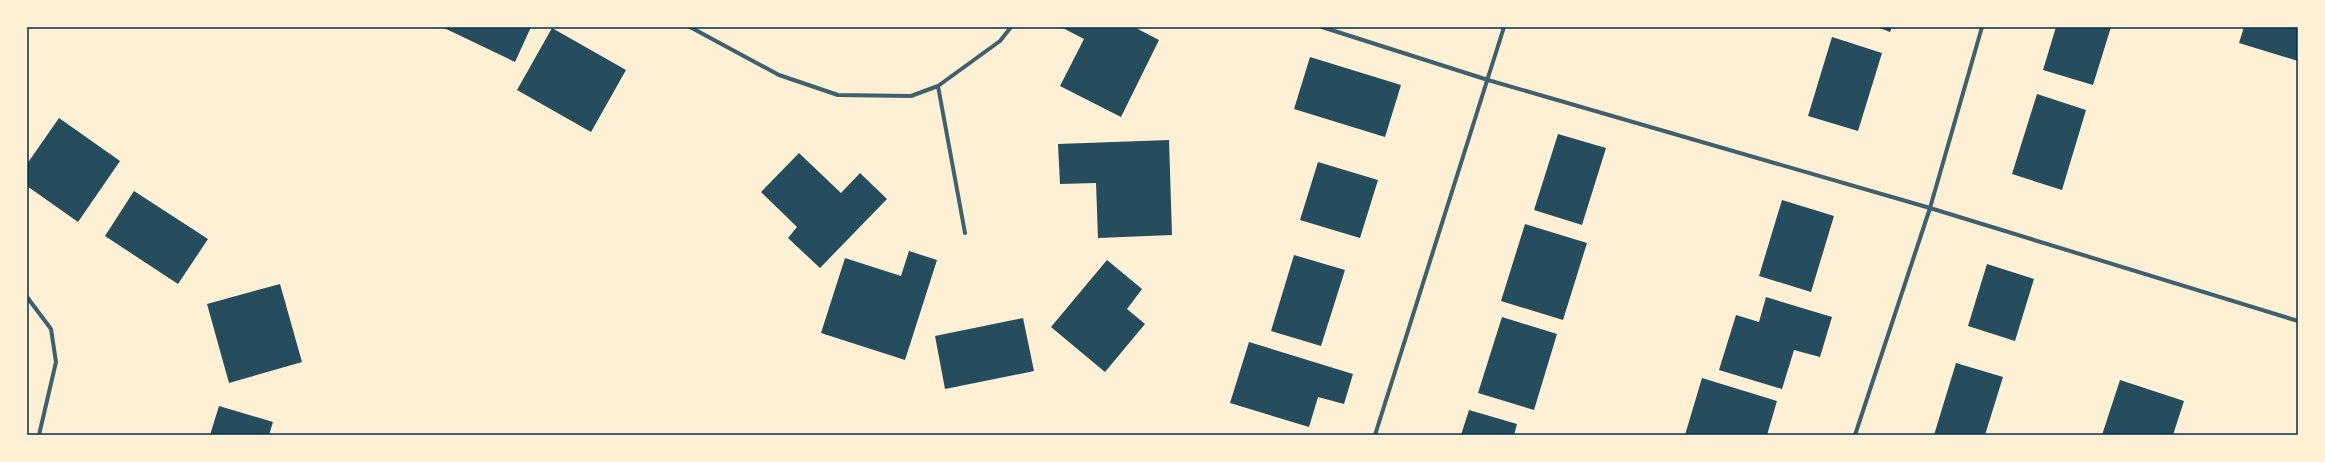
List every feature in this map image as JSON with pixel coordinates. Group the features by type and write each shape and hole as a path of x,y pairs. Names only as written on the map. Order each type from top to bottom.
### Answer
{"street":[{"path":"690,27 779,75 838,95 912,96 938,86 1000,41 1011,27"},
{"path":"1322,27 1488,80 1930,208 2298,321"},
{"path":"1375,435 1504,27"},
{"path":"1855,435 1930,208 1982,27"},
{"path":"938,86 965,232"},
{"path":"27,297 51,329 56,362 39,435"}],"building":[{"path":"442,27 531,27 515,62"},
{"path":"1061,27 1134,27 1159,40 1121,117 1060,86 1084,39"},
{"path":"1877,27 1892,27 1890,32"},
{"path":"2056,27 2111,27 2093,85 2043,70"},
{"path":"2244,27 2298,27 2298,61 2239,43"},
{"path":"552,28 626,70 591,132 517,90"},
{"path":"1832,37 1882,53 1858,131 1808,116"},
{"path":"1310,57 1401,85 1385,137 1294,109"},
{"path":"2037,94 2086,110 2062,190 2012,174"},
{"path":"59,118 120,161 78,222 27,186 27,164"},
{"path":"1558,134 1606,148 1582,225 1534,210"},
{"path":"1169,140 1172,235 1098,238 1096,183 1060,184 1058,144"},
{"path":"799,153 841,193 860,173 887,199 820,268 788,238 797,227 761,192"},
{"path":"1318,162 1378,180 1360,238 1300,220"},
{"path":"134,191 208,239 178,284 105,236"},
{"path":"1782,200 1834,216 1811,292 1759,276"},
{"path":"1525,224 1587,243 1563,320 1501,301"},
{"path":"909,251 937,260 905,360 821,333 845,258 901,276"},
{"path":"1294,255 1345,270 1321,346 1271,331"},
{"path":"1107,260 1142,289 1127,309 1145,324 1105,372 1051,327"},
{"path":"1987,264 2034,279 2015,341 1968,326"},
{"path":"280,284 302,362 229,383 207,304"},
{"path":"1766,297 1832,317 1820,357 1794,350 1782,389 1719,370 1736,315 1759,322"},
{"path":"1502,317 1557,334 1534,410 1478,393"},
{"path":"1023,318 1034,371 945,389 935,336"},
{"path":"1249,342 1353,374 1344,404 1318,397 1309,427 1230,403"},
{"path":"1956,363 2003,377 1985,435 1934,435"},
{"path":"1702,378 1777,401 1767,435 1685,435"},
{"path":"2120,380 2184,401 2173,435 2102,435"},
{"path":"219,406 273,422 269,435 210,435"},
{"path":"1469,410 1517,424 1514,435 1461,435"}]}
